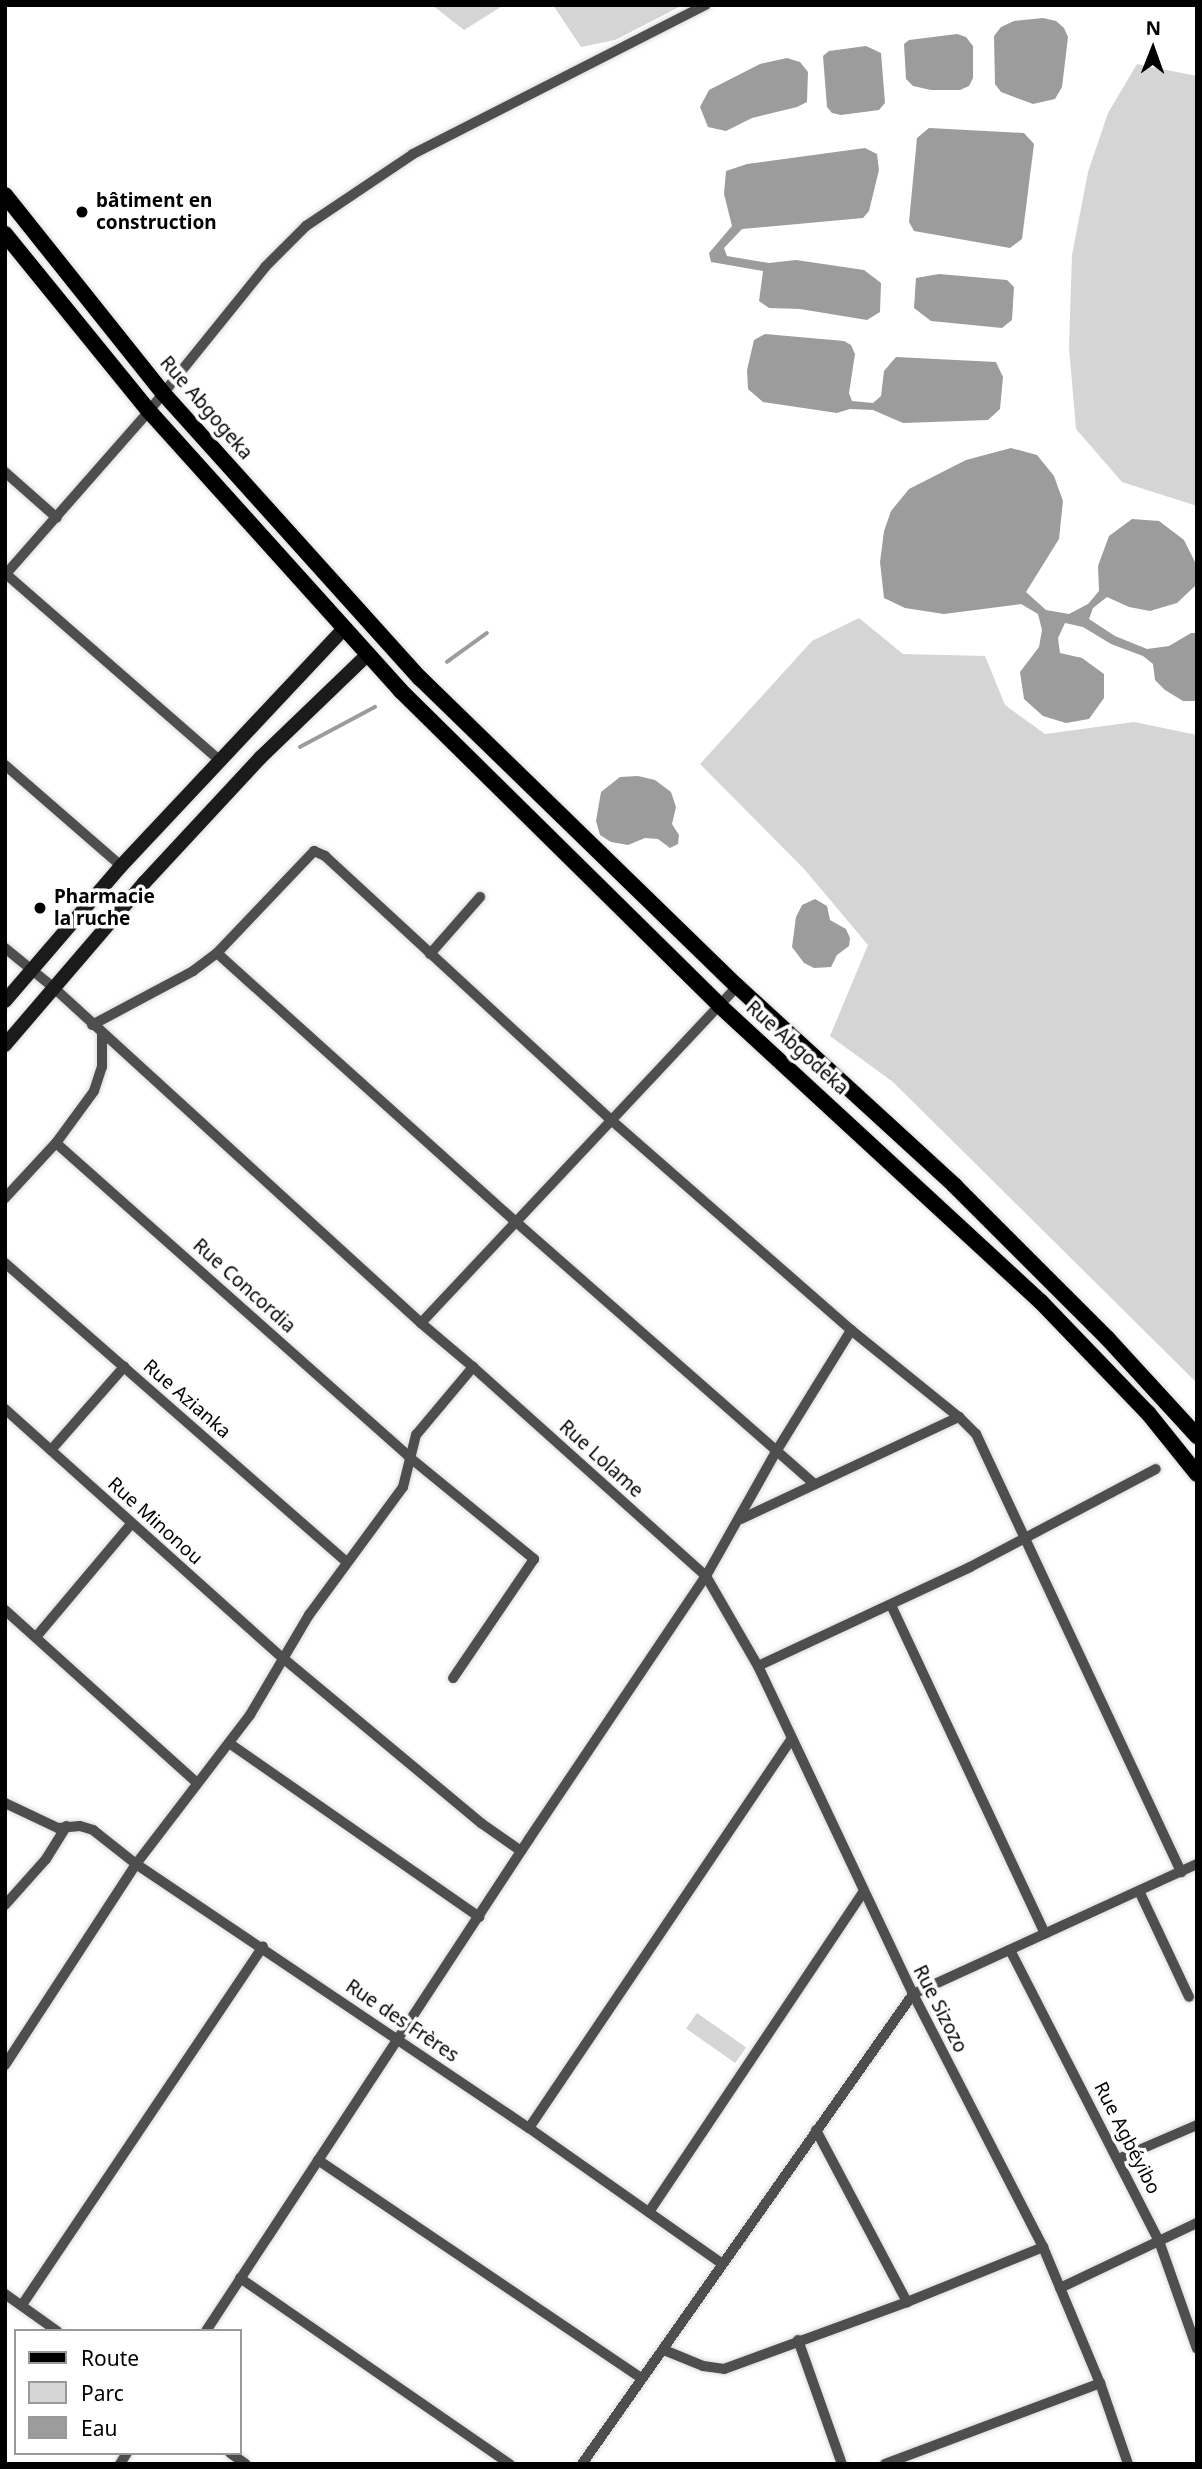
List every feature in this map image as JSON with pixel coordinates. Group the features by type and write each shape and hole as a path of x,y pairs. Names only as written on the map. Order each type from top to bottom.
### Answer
{"main road":[{"name":"Rue Abgogeka","path":"5,195 163,393 384,640"},
{"path":"5,234 149,411 343,630 121,866 5,1001"},
{"name":"Rue Abgodeka","path":"343,630 719,1005 1041,1302 1148,1413 1197,1474"},
{"name":"Rue Abgodeka","path":"384,640 737,986 946,1178 1057,1286 1197,1436"},
{"path":"5,1045 144,883 260,758 367,655"}],"street":[{"path":"219,760 6,574 149,411 265,267 306,226 413,154 706,5"},
{"path":"5,472 57,518"},
{"path":"5,765 121,866"},
{"path":"92,1025 174,983 217,953 314,851 325,856 610,1119 851,1330 960,1417 976,1434 1181,1872"},
{"path":"430,954 481,897"},
{"name":"Rue Lolame","path":"5,948 53,987 421,1323 706,1576"},
{"path":"217,953 515,1221 814,1483"},
{"path":"421,1323 737,986"},
{"path":"5,1198 56,1143 99,1079 102,1034"},
{"name":"Rue Concordia","path":"56,1143 408,1456 534,1559 453,1678"},
{"name":"Rue Azianka","path":"5,1263 346,1562"},
{"path":"207,2329 521,1851 706,1576 777,1450 851,1330"},
{"path":"51,1450 124,1367"},
{"path":"5,2065 136,1864 250,1715 283,1658 346,1562 403,1487 408,1456 416,1435 473,1367"},
{"name":"Rue Minonou","path":"5,1409 283,1658 481,1823 521,1851"},
{"path":"740,1519 960,1417"},
{"path":"758,1666 891,1605 1156,1469"},
{"path":"36,1637 131,1524"},
{"name":"Rue Sizozo","path":"706,1576 758,1666 913,1994 1043,2247 1100,2384 1128,2464"},
{"path":"891,1605 1045,1934"},
{"path":"5,1610 197,1783"},
{"path":"528,2128 791,1739"},
{"path":"229,1743 478,1917"},
{"name":"Rue des Frères","path":"5,1803 62,1827 93,1830 136,1864 528,2128 721,2263"},
{"path":"5,1905 46,1859 62,1827"},
{"path":"582,2464 913,1994 1197,1864"},
{"path":"1139,1891 1189,1997"},
{"path":"649,2213 863,1892"},
{"path":"22,2305 262,1947"},
{"name":"Rue Agbéyibo","path":"1010,1950 1159,2241 1197,2349"},
{"path":"1118,2159 1197,2124"},
{"path":"816,2130 907,2302"},
{"path":"318,2160 641,2378"},
{"path":"1060,2288 1197,2223"},
{"path":"664,2350 703,2366 723,2369 907,2302 1043,2247"},
{"path":"240,2278 510,2464"},
{"path":"5,2294 54,2329"},
{"path":"798,2340 842,2464"},
{"path":"885,2464 1100,2384"}],"green space":[{"path":"432,5 504,5 464,30"},
{"path":"553,5 683,5 615,40 581,47"},
{"path":"1137,64 1197,76 1197,506 1122,482 1076,429 1069,347 1072,255 1088,172 1108,113"},
{"path":"859,618 903,654 985,656 1005,705 1045,734 1134,722 1197,735 1197,1383 893,1082 830,1036 868,945 805,870 700,764 812,641"},
{"path":"697,2013 746,2047 735,2063 686,2029"}],"water":[{"path":"1043,18 1056,21 1064,28 1068,37 1062,87 1055,99 1033,104 1001,92 995,84 994,36 1001,27 1014,21"},
{"path":"957,34 966,37 973,46 973,78 969,86 960,90 931,90 913,86 906,79 904,44 909,40"},
{"path":"866,46 881,53 885,103 879,110 841,115 832,113 827,107 823,56 829,51"},
{"path":"787,58 800,62 808,72 807,102 752,118 726,131 708,127 700,107 709,90 760,64"},
{"path":"929,128 1024,133 1034,144 1022,239 1010,248 914,231 909,222 917,138"},
{"path":"865,148 877,154 879,170 869,211 863,218 742,229 724,248 727,256 769,263 796,260 864,270 881,283 880,312 867,320 800,309 769,308 759,301 763,271 711,262 709,253 732,226 724,194 726,171 747,164"},
{"path":"939,274 1007,280 1014,287 1012,320 1002,328 931,321 914,308 916,278"},
{"path":"765,334 844,341 851,345 855,354 849,393 852,401 873,403 881,396 884,371 896,357 996,362 1003,377 1000,409 988,420 903,423 873,410 850,409 837,413 763,402 748,389 747,370 754,340"},
{"path":"1011,448 1037,455 1054,476 1063,501 1059,539 1026,592 1046,610 1069,614 1088,604 1099,591 1098,566 1109,536 1132,519 1159,521 1184,540 1197,566 1195,586 1177,603 1150,611 1129,607 1107,597 1093,608 1089,619 1115,636 1147,649 1169,646 1191,633 1197,633 1197,701 1183,701 1165,690 1155,680 1153,664 1143,656 1111,644 1083,627 1065,623 1058,638 1060,653 1082,658 1104,674 1104,698 1089,719 1066,723 1043,716 1024,699 1020,672 1039,647 1042,630 1038,614 1021,604 944,614 905,608 884,598 880,562 884,531 891,511 909,489 966,460"},
{"path":"638,776 655,780 671,792 676,807 672,824 679,835 678,844 670,848 658,839 645,838 628,845 611,842 600,835 596,821 601,792 620,777"},
{"path":"815,899 827,906 830,920 846,929 850,938 849,946 837,955 831,967 814,968 804,963 792,947 796,917 802,905"}],"waterway":[{"path":"447,662 487,633"},
{"path":"300,747 375,707"}],"place":[{"name":"bâtiment en construction","path":"82,212"},
{"name":"Pharmacie la ruche","path":"40,908"}]}
